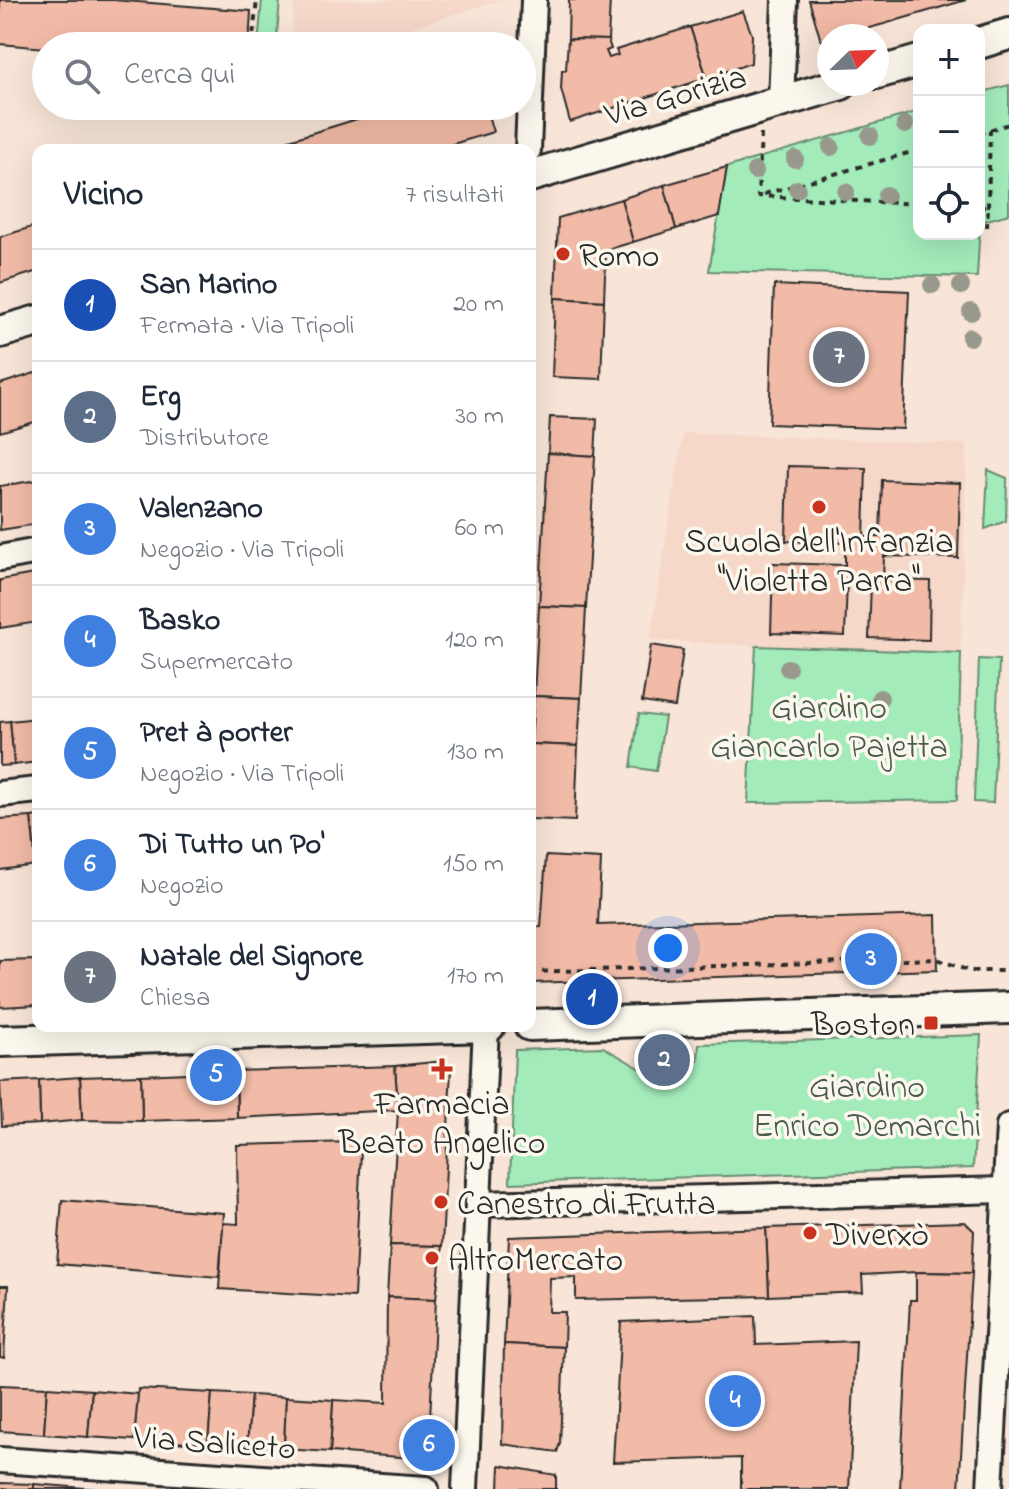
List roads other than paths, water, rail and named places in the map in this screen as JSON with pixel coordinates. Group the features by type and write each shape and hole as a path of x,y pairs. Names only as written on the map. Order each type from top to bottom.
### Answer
{"street":[{"path":"533,32 534,0"},
{"path":"771,105 785,0"},
{"path":"985,41 1009,34"},
{"path":"889,70 913,63"},
{"name":"Via Gorizia","path":"536,174 817,91"},
{"path":"528,144 529,120"},
{"path":"0,332 32,323"},
{"path":"0,558 32,552"},
{"path":"0,794 32,791"},
{"path":"536,1025 1009,1008"},
{"path":"0,1041 292,1032"},
{"path":"465,1489 487,1032"},
{"path":"990,1489 1004,1286 1009,1126"},
{"path":"478,1204 1005,1190"},
{"name":"Via Saliceto","path":"0,1460 426,1489"}],"place":[{"name":"Romo","path":"563,254"},
{"name":"Natale del Signore","path":"839,357"},
{"name":"Scuola dell'Infanzia \"Violetta Parra\"","path":"819,507"},
{"name":"Valenzano","path":"871,959"},
{"name":"San Marino","path":"592,999"},
{"name":"Boston","path":"931,1023"},
{"name":"Erg","path":"664,1060"},
{"name":"Farmacia Beato Angelico","path":"442,1069"},
{"name":"Pret à porter","path":"216,1075"},
{"name":"Canestro di Frutta","path":"441,1202"},
{"name":"Diverxò","path":"810,1233"},
{"name":"AltroMercato","path":"432,1258"},
{"name":"Basko","path":"735,1401"},
{"name":"Di Tutto un Po'","path":"429,1445"}],"park label":[{"name":"Giardino Giancarlo Pajetta","path":"829,726"},
{"name":"Giardino Enrico Demarchi","path":"867,1104"}]}
